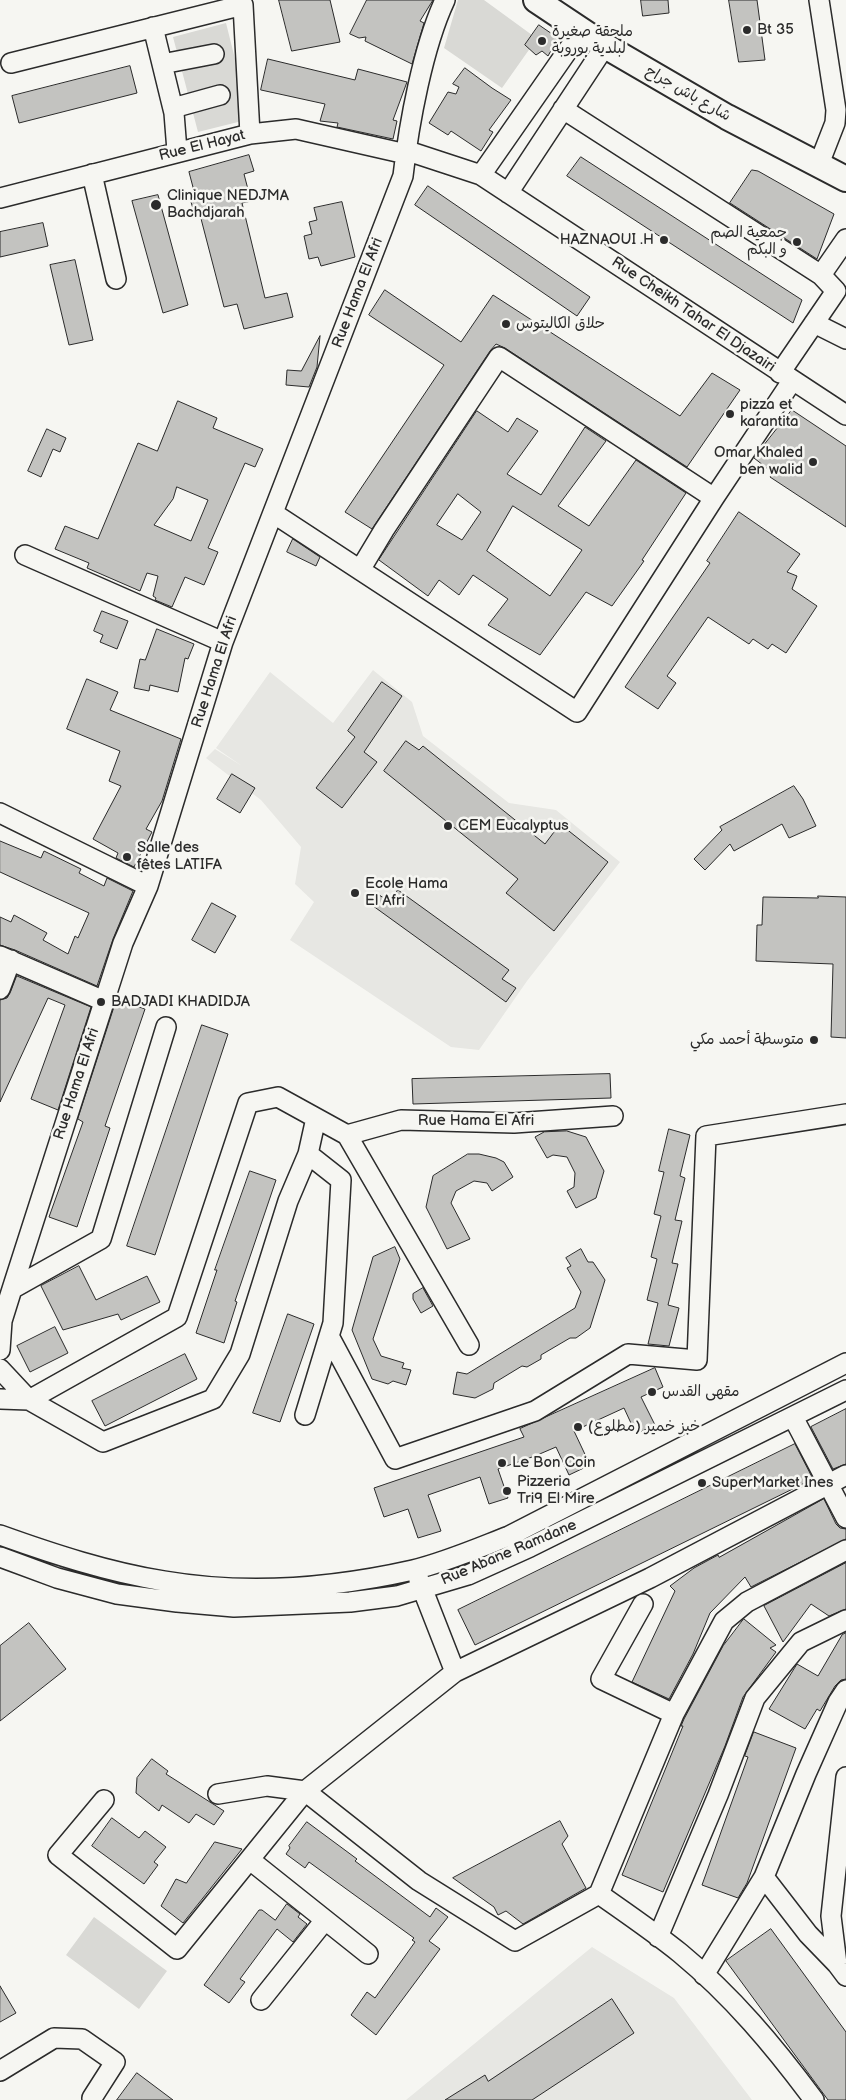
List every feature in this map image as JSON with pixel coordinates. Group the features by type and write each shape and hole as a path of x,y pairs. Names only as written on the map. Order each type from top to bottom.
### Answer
{"main road":[{"name":"شارع باش جراح","path":"536,0 605,46 727,117 846,179"}],"street":[{"name":"Rue Hama El Afri","path":"0,1350 2,1321 12,1289 123,943 148,886 223,642 403,176 420,82 435,21 445,0"},
{"path":"818,164 840,122 836,110 819,0"},
{"path":"11,63 243,5 250,134"},
{"path":"153,27 173,108 177,151"},
{"path":"481,175 582,30"},
{"path":"508,193 605,46"},
{"path":"162,64 214,54"},
{"path":"173,108 220,95"},
{"path":"273,513 578,712 714,498 786,377 814,323 836,291 821,275 563,109"},
{"name":"Rue El Hayat","path":"0,198 177,151 250,134 296,129 406,154"},
{"name":"Rue Cheikh Tahar El Djazairi","path":"406,154 414,153 481,175 846,415"},
{"path":"92,174 116,279"},
{"path":"821,275 846,239"},
{"path":"814,323 846,339"},
{"path":"360,570 384,530 499,357 714,498"},
{"path":"25,555 223,642"},
{"path":"0,813 148,886"},
{"path":"0,990 5,958 104,1001"},
{"path":"12,1289 100,1239 166,1027"},
{"path":"0,1399 29,1400 176,1317 248,1103 278,1097 347,1135 469,1345"},
{"path":"329,1336 395,1459 535,1411 628,1354 697,1360 706,1136 846,1114"},
{"name":"Rue Hama El Afri","path":"347,1135 402,1120 514,1123 613,1116"},
{"path":"0,1368 29,1400 103,1442 212,1399 240,1354 288,1201 308,1154 316,1118"},
{"path":"305,1415 333,1323 341,1180 308,1154"},
{"path":"0,1535 51,1553 105,1568 164,1581 213,1587 310,1586 359,1580 414,1570 455,1557 509,1536 846,1362"},
{"name":"Rue Abane Ramdane","path":"0,1556 57,1578 117,1594 234,1607 350,1602 423,1589 468,1575 530,1547 846,1390"},
{"path":"793,1417 846,1518"},
{"path":"104,1800 58,1856 177,1949 306,1791 455,1672 650,1578 846,1475"},
{"path":"218,1794 267,1786 306,1791 419,1881 515,1941 599,1894 674,1714 724,1621 747,1602 846,1550"},
{"path":"414,1570 455,1672"},
{"path":"643,1604 601,1679 674,1714"},
{"path":"658,1937 718,1795 755,1698 801,1642 846,1620"},
{"path":"704,1974 764,1877 806,1774 838,1702 846,1690"},
{"path":"842,1970 831,1916 846,1777"},
{"path":"250,1860 368,1954"},
{"path":"764,1877 808,1934 842,1970"},
{"path":"599,1894 658,1937 723,1992 774,2046 814,2100"},
{"path":"260,2000 325,1920"},
{"path":"0,2071 54,2038 82,2039 114,2062 92,2098"}],"shaded area":[{"path":"458,0 484,0 532,35 538,37 502,88 444,48"},
{"path":"226,23 250,119 198,132 173,37"},
{"name":"CEM Eucalyptus","path":"373,670 412,702 423,736 509,803 556,810 620,862 527,981 479,1050 451,1047 290,940 314,902 295,884 301,847 261,800 206,758 215,749 242,766 216,748 270,672 333,723"},
{"path":"94,1917 167,1971 139,2009 66,1955"},
{"path":"592,1947 674,1998 752,2100 406,2100"}],"building":[{"path":"279,0 330,0 340,42 292,51"},
{"path":"367,0 433,0 420,21 424,23 412,64 365,41 366,37 359,38 350,34"},
{"path":"641,0 668,0 669,13 643,16"},
{"name":"Bt 35","path":"729,0 757,0 765,60 739,62"},
{"name":"ملحقة صغيرة لبلدية بوروبة","path":"539,25 558,38 548,56 542,51 536,55 525,45"},
{"path":"268,59 355,80 358,69 407,82 393,120 397,121 393,139 337,127 338,123 320,121 325,104 261,90"},
{"path":"130,66 137,93 19,123 12,96"},
{"path":"465,68 511,100 489,130 493,132 481,151 451,131 448,135 429,123 448,92 456,94 459,87 453,84"},
{"path":"249,155 254,171 244,174 251,201 242,203 265,298 287,293 293,317 244,329 237,304 224,307 199,211 194,212 188,192 194,191 189,172"},
{"path":"581,157 802,300 793,323 567,176"},
{"name":"جمعية الصم و البكم","path":"752,170 758,171 834,214 817,259 730,203"},
{"path":"428,186 590,297 577,316 415,205"},
{"path":"158,195 188,305 163,313 132,201"},
{"path":"342,202 355,257 321,266 318,257 309,259 304,236 312,234 309,222 317,220 314,208"},
{"path":"43,223 48,246 0,257 0,232"},
{"path":"75,260 93,340 69,345 50,265"},
{"path":"385,290 461,342 493,295 680,416 712,373 740,390 687,467 505,348 496,344 372,529 345,512 444,365 369,315"},
{"path":"320,336 317,367 309,387 286,385 287,370 301,371"},
{"path":"178,401 217,418 213,428 263,449 255,467 245,463 208,548 218,552 204,585 185,577 172,607 155,600 156,598 153,596 158,576 147,573 140,591 87,568 89,563 55,549 65,526 98,539 138,443 157,451","holes":["177,487 208,500 191,541 154,525 173,499"]},
{"name":"Omar Khaled ben walid","path":"792,410 846,446 846,527 770,477 773,473 754,458"},
{"path":"477,411 508,432 517,418 538,431 507,474 541,495 585,427 606,441 558,506 589,526 636,460 686,493 642,560 644,561 612,606 586,592 540,655 488,625 508,599 473,575 459,595 439,580 428,596 379,560","holes":["458,494 481,512 462,540 437,525","513,506 582,550 550,596 487,551"]},
{"path":"47,429 66,438 60,452 53,449 41,477 28,471"},
{"path":"739,512 800,554 787,572 797,576 792,589 817,606 786,653 772,644 768,649 753,639 749,644 708,617 667,676 676,683 658,709 625,687 710,563 707,561"},
{"path":"293,539 320,557 316,566 287,552"},
{"path":"102,611 128,621 117,649 100,642 103,635 94,631"},
{"path":"157,629 194,644 188,659 185,658 178,692 150,685 149,691 134,688 140,659 145,660"},
{"path":"87,679 118,692 110,710 181,739 162,801 146,829 152,832 134,867 116,858 118,853 93,839 121,786 109,781 120,751 67,729"},
{"path":"382,682 402,696 364,752 377,762 342,808 316,788 355,737 348,731"},
{"path":"406,741 419,750 423,746 545,844 560,824 608,862 554,931 506,893 518,879 384,771"},
{"path":"232,774 255,788 240,813 217,799"},
{"path":"794,786 803,799 816,826 789,838 782,824 734,851 730,844 705,870 694,859 722,830 720,827"},
{"path":"0,841 41,858 44,851 81,869 79,873 104,886 107,878 133,891 113,939 97,986 0,945 0,917 11,922 14,915 47,933 43,940 68,954 75,936 78,938 89,913 0,872"},
{"path":"398,890 509,970 502,979 516,988 506,1002 369,903 376,893 390,902"},
{"path":"818,896 846,897 846,1038 831,1037 833,964 756,961 757,925 762,925 763,897 818,898"},
{"path":"212,903 236,916 215,953 192,940"},
{"path":"17,976 91,1007 58,1110 31,1099 65,1005 48,998 0,1102 0,1000 7,998"},
{"path":"117,999 145,1009 105,1126 110,1128 77,1227 49,1217 83,1122 78,1119"},
{"path":"202,1025 228,1034 155,1255 127,1246"},
{"path":"610,1074 611,1098 413,1104 412,1079"},
{"path":"669,1129 690,1135 680,1176 685,1178 675,1220 682,1221 672,1263 678,1264 668,1305 679,1308 669,1346 648,1344 658,1303 647,1300 657,1259 651,1257 661,1216 654,1214 664,1172 659,1171"},
{"path":"567,1131 586,1137 604,1171 596,1198 576,1208 567,1191 574,1187 575,1173 567,1157 553,1155 547,1158 535,1137 544,1132"},
{"path":"468,1154 479,1154 504,1162 513,1177 492,1191 487,1183 474,1181 456,1191 451,1203 470,1239 447,1249 426,1207 433,1176"},
{"path":"250,1171 276,1180 235,1301 237,1302 224,1343 196,1333 217,1270 215,1270"},
{"path":"395,1247 400,1259 373,1339 381,1356 404,1363 402,1368 411,1370 406,1385 393,1381 388,1384 372,1379 352,1330 373,1257"},
{"path":"581,1249 588,1262 593,1262 605,1280 590,1328 576,1338 570,1338 541,1355 541,1359 527,1367 522,1366 494,1383 493,1389 475,1398 453,1394 457,1372 467,1374 575,1308 581,1292 567,1268 571,1266 566,1258"},
{"path":"79,1266 96,1300 147,1276 160,1302 121,1320 118,1314 63,1330 41,1286"},
{"path":"423,1288 433,1306 421,1313 413,1299 413,1294"},
{"path":"288,1314 314,1324 280,1422 253,1413"},
{"path":"55,1327 68,1353 30,1372 17,1346"},
{"path":"185,1354 197,1379 105,1426 92,1401"},
{"path":"655,1368 663,1387 641,1397 655,1425 636,1434 624,1408 574,1431 590,1465 569,1475 556,1447 498,1469 508,1498 489,1504 480,1477 428,1495 441,1531 418,1538 408,1509 384,1517 374,1488 524,1437 520,1429"},
{"path":"846,1409 846,1464 833,1469 811,1427"},
{"path":"795,1444 813,1479 475,1645 458,1610"},
{"path":"824,1499 836,1524 840,1528 846,1529 846,1539 751,1587 745,1577 710,1613 693,1654 669,1699 632,1682 675,1591 670,1586 694,1568 718,1555 719,1557"},
{"path":"846,1563 846,1609 829,1616 811,1604 783,1642 764,1606"},
{"path":"744,1619 776,1645 770,1648 776,1652 743,1697 725,1746 663,1892 622,1875 683,1726 681,1726 684,1719 723,1646"},
{"path":"29,1623 66,1669 0,1721 0,1646"},
{"path":"846,1633 846,1679 841,1680 835,1686 820,1711 817,1709 805,1729 769,1709 797,1664 818,1676 842,1635"},
{"path":"754,1732 796,1748 747,1883 738,1898 702,1885 748,1757 745,1756"},
{"path":"152,1759 168,1771 166,1774 224,1811 214,1825 196,1814 189,1823 162,1805 159,1811 136,1793 137,1778"},
{"path":"112,1818 139,1838 145,1831 166,1847 154,1862 158,1865 144,1884 92,1846"},
{"path":"560,1821 568,1836 562,1844 586,1888 523,1924 506,1911 498,1915 494,1907 453,1878"},
{"path":"307,1822 357,1859 355,1861 430,1917 436,1908 448,1917 429,1941 440,1949 376,2035 351,2015 367,1992 375,1998 415,1942 412,1940 414,1938 309,1862 305,1868 286,1854 290,1848 289,1846"},
{"path":"215,1842 242,1849 183,1923 161,1906 176,1879 186,1883"},
{"path":"287,1904 300,1914 298,1917 307,1924 293,1942 277,1929 240,1979 245,1982 229,2003 204,1985 259,1910 262,1910 275,1920"},
{"path":"771,1929 846,2032 846,2100 828,2100 726,1961"},
{"path":"0,1986 16,2013 0,2022"},
{"path":"612,1999 634,2033 532,2100 445,2100 485,2075 488,2081"},
{"path":"137,2073 173,2100 117,2100"}],"place":[{"name":"Bt 35","path":"747,30"},
{"name":"ملحقة صغيرة لبلدية بوروبة","path":"542,41"},
{"name":"Clinique NEDJMA Bachdjarah","path":"156,205"},
{"name":"HAZNAOUI .H","path":"664,240"},
{"name":"جمعية الصم و البكم","path":"797,242"},
{"name":"حلاق الكاليتوس","path":"506,324"},
{"name":"pizza et karantita","path":"730,414"},
{"name":"Omar Khaled ben walid","path":"813,462"},
{"name":"CEM Eucalyptus","path":"448,826"},
{"name":"Salle des fêtes LATIFA","path":"127,857"},
{"name":"Ecole Hama El Afri","path":"355,893"},
{"name":"BADJADI KHADIDJA","path":"101,1002"},
{"name":"متوسطة أحمد مكي","path":"814,1040"},
{"name":"مقهى القدس","path":"652,1392"},
{"name":"خبز خمير (مطلوع)","path":"578,1427"},
{"name":"Le Bon Coin","path":"502,1463"},
{"name":"SuperMarket Ines","path":"702,1483"},
{"name":"Pizzeria Tri9 El Mire","path":"507,1491"}]}
